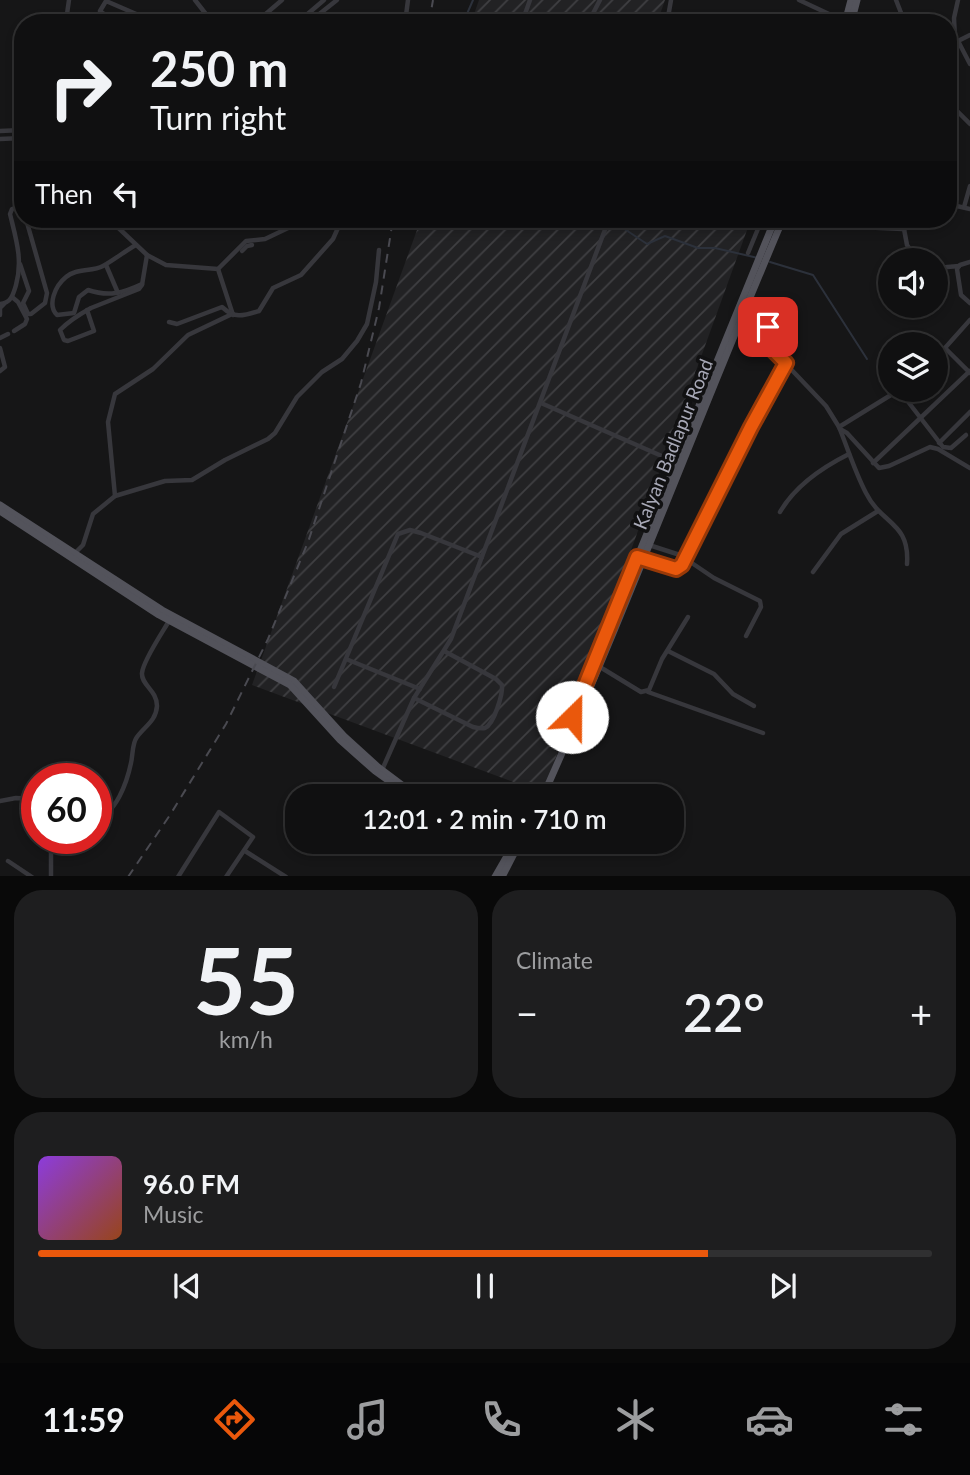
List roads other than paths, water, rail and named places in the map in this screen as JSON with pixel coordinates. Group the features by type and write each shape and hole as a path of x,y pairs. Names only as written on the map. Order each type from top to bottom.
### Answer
{"main road":[{"name":"Kalyan Badlapur Road","path":"764,255 772,228"},
{"name":"Kalyan Badlapur Road","path":"545,784 587,690 764,255 778,228"},
{"path":"0,505 169,620 300,686 344,736 395,784"},
{"name":"Kalyan Badlapur Road","path":"587,690 600,667 661,509"},
{"path":"0,511 251,661"},
{"path":"380,772 400,784"},
{"path":"496,876 508,854"},
{"path":"503,876 514,854"}],"street":[{"path":"266,14 282,0"},
{"path":"307,14 323,0 328,7"},
{"path":"319,14 337,0"},
{"path":"525,14 530,0"},
{"path":"799,0 830,14"},
{"path":"104,14 100,11 106,1 136,14"},
{"path":"957,46 970,64"},
{"path":"957,111 970,124"},
{"path":"964,207 970,186"},
{"path":"957,206 970,209"},
{"path":"14,208 10,214 20,264 29,291 23,303 28,314 31,314 45,303 47,293 29,228"},
{"path":"118,228 147,255 166,265 218,270 247,246 252,245"},
{"path":"242,251 246,241 265,239 288,228"},
{"path":"169,322 177,324 222,307 232,315 240,317 259,311 273,288 302,275 333,239 337,228"},
{"path":"380,772 414,698 451,639 606,228"},
{"path":"748,253 758,228"},
{"path":"886,228 907,228"},
{"path":"904,229 909,248"},
{"path":"136,245 106,265 66,276 52,297 54,313 64,316 74,313 79,297 88,290 103,295 118,293 142,284"},
{"path":"73,556 82,545 93,514 115,496 165,481 192,480 275,433 297,397 322,372 342,359 368,324 379,250"},
{"path":"87,310 94,331 64,341 60,330 87,310 136,292 142,284 147,255"},
{"path":"948,266 970,262"},
{"path":"0,315 2,304 12,297 20,264"},
{"path":"106,265 118,293"},
{"path":"960,265 957,270 960,290 964,299 970,303"},
{"path":"218,270 232,315"},
{"path":"12,297 18,302 27,319 25,324 15,331"},
{"path":"745,301 764,310 768,327 767,344 827,406 865,492 878,512 901,531 908,546 907,564"},
{"path":"115,496 108,422 115,394 153,369 188,335 232,315"},
{"path":"948,347 970,322"},
{"path":"0,338 8,334"},
{"path":"0,348 5,367 0,370"},
{"path":"873,463 970,372 948,351"},
{"path":"640,558 676,569 686,559 786,363"},
{"path":"839,428 880,402"},
{"path":"908,402 945,449 951,448 966,435"},
{"path":"541,403 664,457"},
{"path":"939,443 970,412"},
{"path":"839,428 847,433 873,463 883,468 930,447 970,468"},
{"path":"780,512 796,491 828,466 849,454"},
{"path":"813,572 841,534 878,512"},
{"path":"334,687 398,534 410,530 421,533 482,557"},
{"path":"649,545 686,559 714,578 760,601 761,607 746,636"},
{"path":"647,691 688,617"},
{"path":"112,806 129,773 135,740 156,714 156,699 144,681 142,672 169,620"},
{"path":"414,698 473,727 484,728 490,724 502,685 496,679 444,651"},
{"path":"668,651 708,671 733,694 754,706"},
{"path":"346,659 420,689"},
{"path":"600,667 641,692 647,691 763,733"},
{"path":"0,801 21,798"},
{"path":"179,876 219,812 253,837 227,876"},
{"path":"245,851 284,876"},
{"path":"51,854 51,876"},
{"path":"8,861 30,876"}],"waterway":[{"path":"467,14 473,0"},
{"path":"623,228 647,244 665,236 698,248 715,248 758,258"},
{"path":"770,262 813,275 867,359"}],"railway":[{"path":"431,14 433,0"},
{"path":"129,876 226,724 268,639 308,542 361,383 379,308 392,228"}]}
